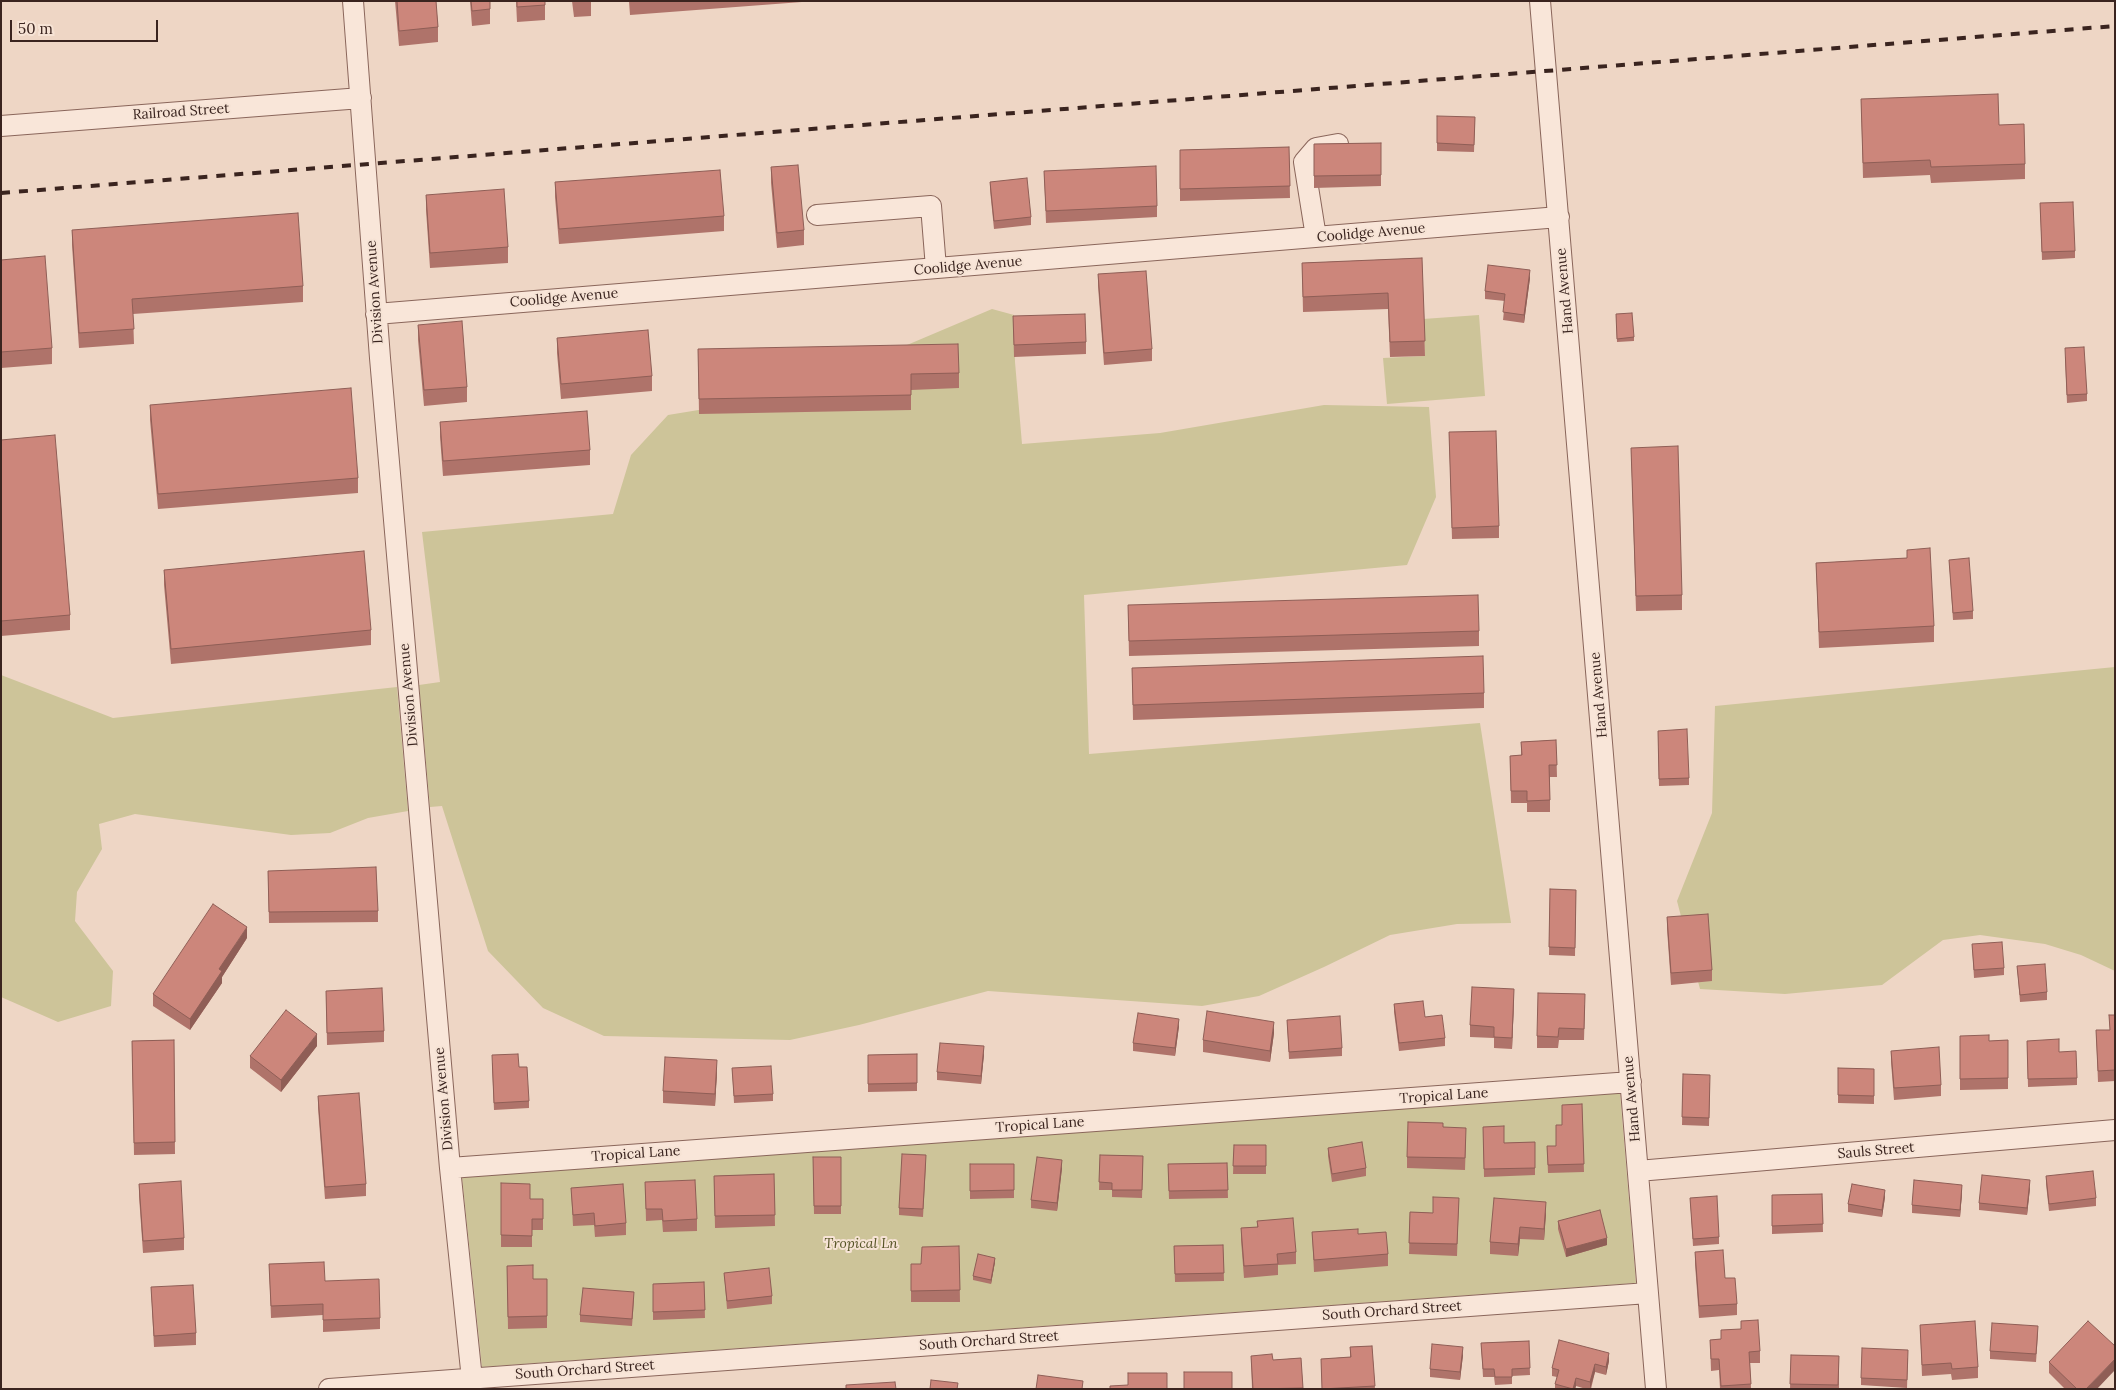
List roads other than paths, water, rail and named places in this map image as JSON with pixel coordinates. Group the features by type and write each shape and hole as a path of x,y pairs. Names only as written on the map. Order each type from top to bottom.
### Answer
{"street":[{"name":"Division Avenue","path":"353,1 376,314 450,1168 472,1384"},
{"name":"Hand Avenue","path":"1540,1 1656,1389"},
{"name":"Railroad Street","path":"1,126 361,98"},
{"path":"1316,237 1304,162 1316,148 1338,144"},
{"path":"817,215 931,206 936,268"},
{"name":"Coolidge Avenue","path":"376,314 1559,218"},
{"name":"Tropical Lane","path":"450,1168 1631,1082"},
{"name":"Sauls Street","path":"1638,1171 2115,1130"},
{"name":"South Orchard Street","path":"329,1389 472,1384 1648,1293"}],"railway":[{"path":"1,193 2115,26"}],"park label":[{"name":"Tropical Ln","path":"861,1244"}]}
